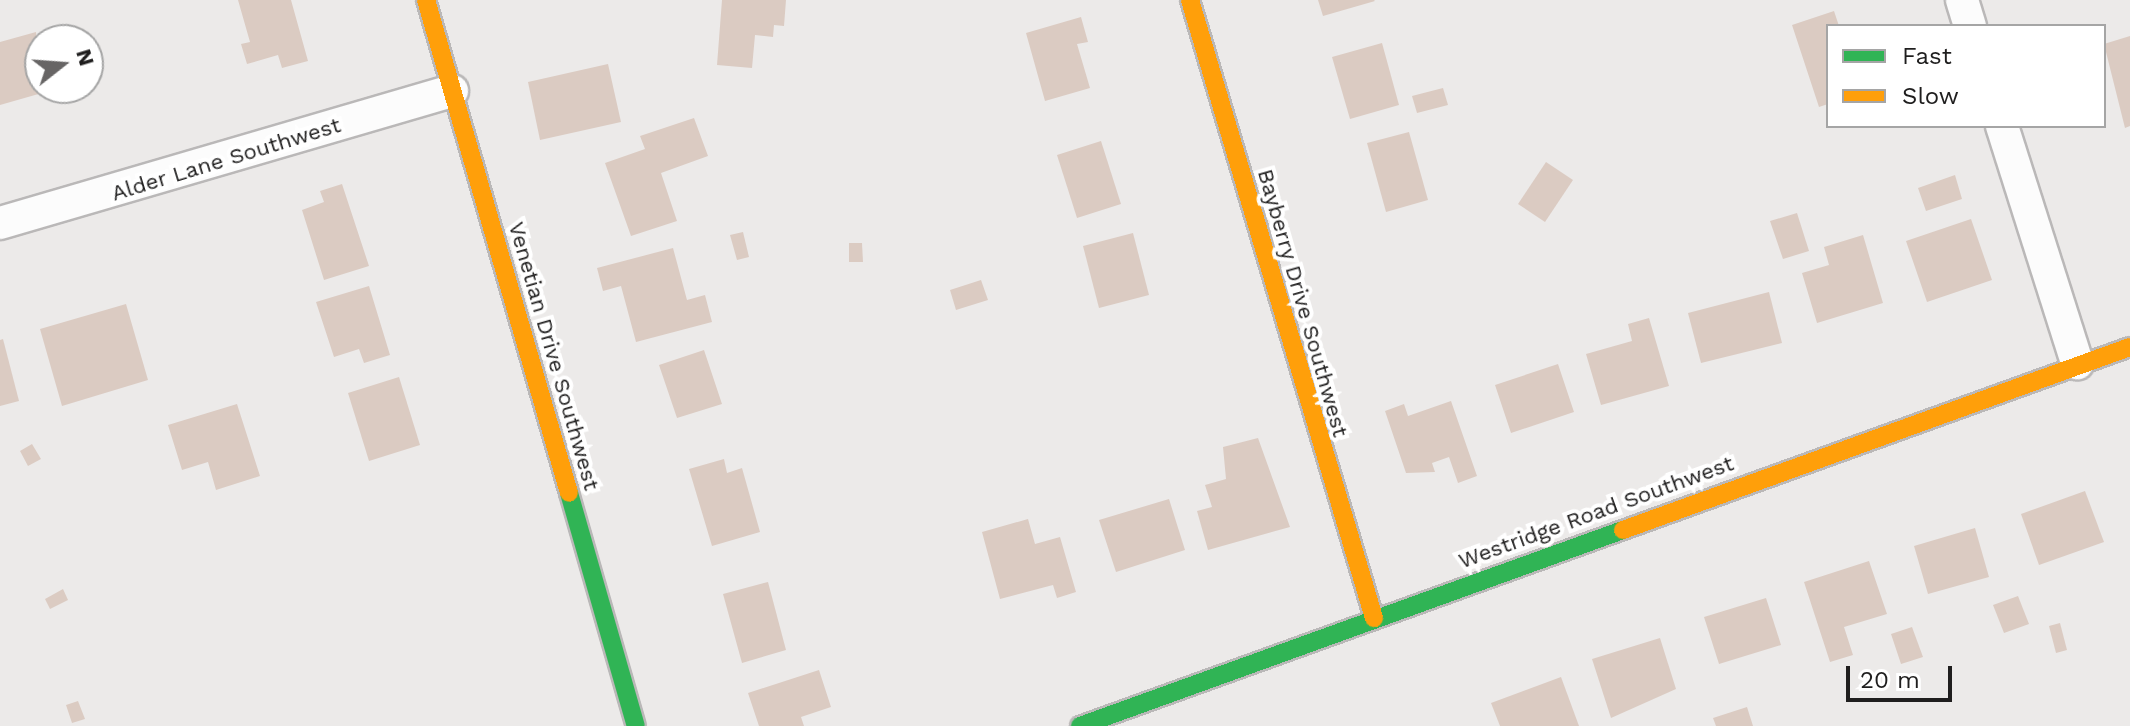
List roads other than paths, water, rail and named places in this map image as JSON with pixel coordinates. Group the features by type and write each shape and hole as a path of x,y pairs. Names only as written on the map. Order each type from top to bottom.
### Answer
{"street":[{"name":"Venetian Drive Southwest","path":"426,0 636,726"},
{"name":"Bayberry Drive Southwest","path":"1190,0 1374,618"},
{"path":"1962,0 1969,24"},
{"name":"Alder Lane Southwest","path":"0,223 452,91"},
{"path":"2003,128 2077,363"},
{"name":"Westridge Road Southwest","path":"1080,726 2077,363 2130,347"}]}
